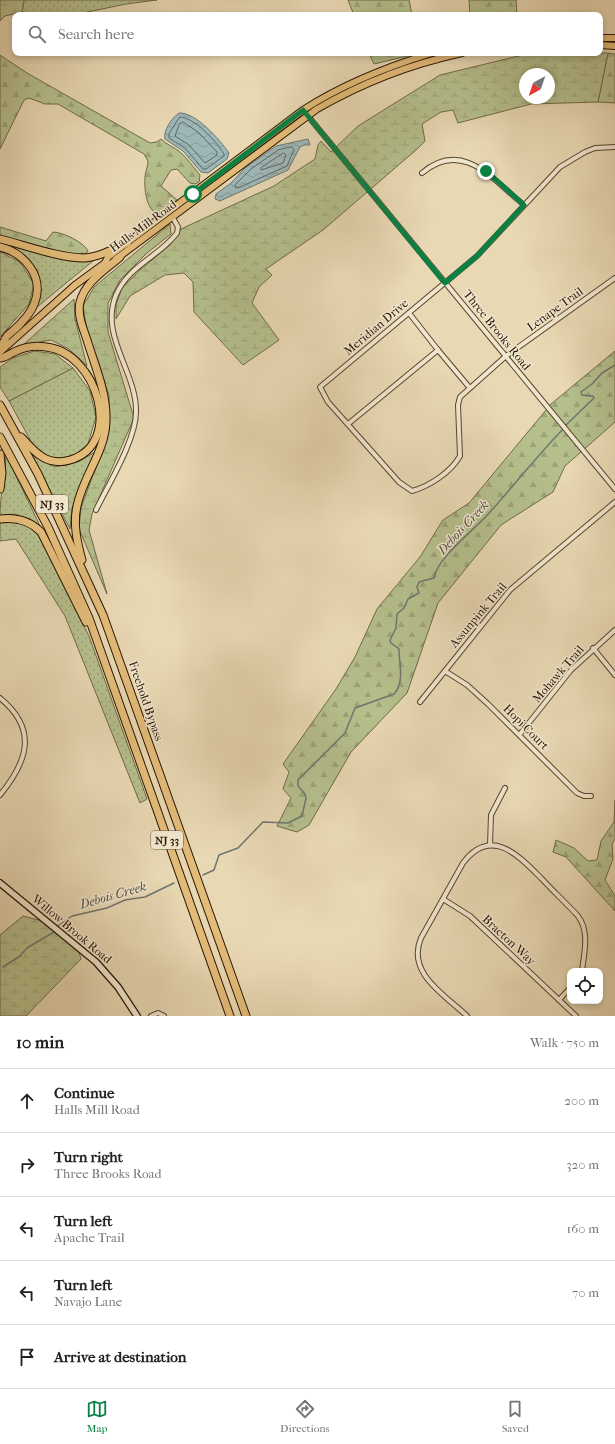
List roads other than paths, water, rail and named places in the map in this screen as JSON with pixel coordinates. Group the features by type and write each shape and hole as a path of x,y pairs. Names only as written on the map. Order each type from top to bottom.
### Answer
{"highway":[{"path":"0,239 65,255 85,258 104,253 127,243"},
{"path":"0,247 17,254 28,264 35,276 38,287 37,299 21,323 7,336 1,355"},
{"path":"87,579 75,527 75,514 79,496 104,434 106,408 103,393 80,320 79,305 87,287 120,257"},
{"path":"1,355 38,346 65,352 78,361 88,374 96,392 99,406 99,424 94,440 84,453 72,460 56,461 44,458 34,450 15,429"},
{"name":"Freehold Bypass","path":"0,405 15,429 87,579 113,640 246,1016"},
{"name":"NJ 33","path":"0,437 45,521 89,618 230,1016"},
{"path":"0,454 2,473 0,489"},
{"path":"0,520 21,520 32,524 40,532 106,664"}],"main road":[{"path":"603,38 615,38"},
{"path":"603,45 615,46"},
{"name":"Halls Mill Road","path":"1,355 75,285 105,263 108,257 303,110 332,92 366,76 423,56"},
{"name":"Halls Mill Road","path":"105,263 112,262 120,257 174,218 260,151 308,116 335,99 378,79 419,64 450,56"},
{"path":"260,151 264,143 278,132 278,128"}],"street":[{"name":"Three Brooks Road","path":"303,110 615,489"},
{"name":"Meridian Drive","path":"320,387 477,256 566,162 590,150 615,147"},
{"path":"422,173 437,163 456,160 470,162 486,171 524,205"},
{"path":"96,510 128,443 136,417 133,393 113,331 113,304 119,289 129,275 177,232 178,227 174,218"},
{"name":"Lenape Trail","path":"320,387 328,402 399,482 412,491 427,487 456,463 460,456 458,405 460,397 469,387 506,356 615,278"},
{"path":"409,312 469,387"},
{"path":"348,424 438,350"},
{"name":"Assunpink Trail","path":"420,702 510,590 615,502"},
{"name":"Mohawk Trail","path":"520,734 571,670 593,648 615,630"},
{"path":"593,648 615,675"},
{"name":"Hopi Court","path":"445,670 478,694 520,734 577,793 584,796 591,796"},
{"path":"0,698 10,706 19,719 23,730 25,743 20,767 0,795"},
{"path":"490,846 491,815 505,788"},
{"path":"467,1016 428,980 418,964 419,943 466,858 475,851 490,846 506,848 519,856 581,920 586,936 582,968"},
{"name":"Willow Brook Road","path":"0,883 96,962 118,987 137,1016"},
{"name":"Braeton Way","path":"443,899 470,916 576,1016"},
{"path":"559,1000 567,991"},
{"path":"150,1016 158,1013 164,1016"}],"water":[{"path":"179,113 193,117 200,122 214,134 229,153 227,159 208,173 201,172 183,151 165,139 165,132 169,124"},
{"path":"308,139 310,145 300,147 288,170 220,201 215,199 216,194 231,183 245,168 276,146"}],"waterway":[{"name":"Debois Creek","path":"566,425 594,398 593,396 582,395 581,392 592,384 602,373 615,365"},
{"name":"Debois Creek","path":"203,875 214,870 219,855 238,848 263,822 288,823 302,816 306,798 305,794 298,786 298,780 345,733 355,708 394,694 397,689 401,673 399,649 391,643 390,640 396,628 397,614 404,608 408,599 419,593 417,587 419,582 434,578 442,561 458,543 485,518 564,428"},
{"name":"Debois Creek","path":"58,926 72,916 107,908 125,900 145,897 174,883"},
{"name":"Debois Creek","path":"3,967 20,956 27,948 54,932"}]}
